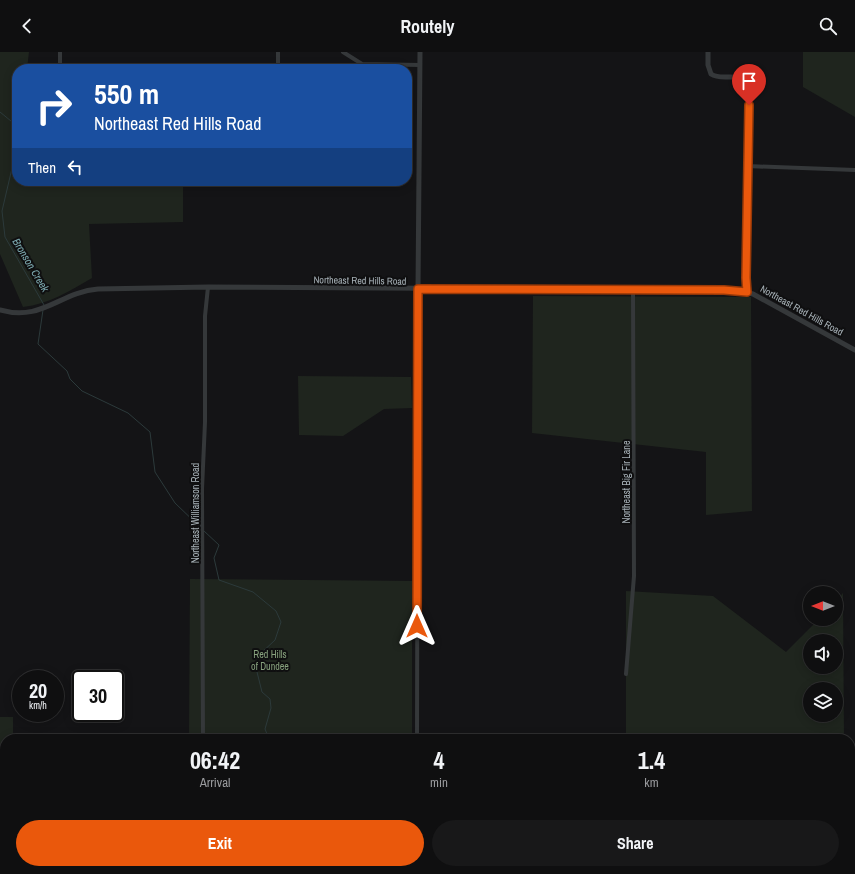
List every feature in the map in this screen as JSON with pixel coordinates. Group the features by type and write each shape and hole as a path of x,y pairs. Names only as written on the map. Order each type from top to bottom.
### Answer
{"street":[{"path":"60,52 60,64"},
{"path":"278,52 278,64"},
{"path":"343,52 362,64"},
{"path":"417,734 420,52"},
{"path":"708,52 708,64 711,74 718,77 738,77 745,81 750,95 747,166 747,292"},
{"path":"412,65 420,65"},
{"path":"747,166 855,170"},
{"name":"Northeast Red Hills Road","path":"0,310 22,314 35,312 91,289 208,287 633,291 724,290 747,292 855,350"},
{"name":"Northeast Williamson Road","path":"203,734 202,489 205,422 205,316 208,287"},
{"name":"Northeast Big Fir Lane","path":"626,674 634,576 633,291"}],"green space":[{"path":"0,52 29,52 28,64 12,64 12,186 183,186 183,222 89,224 92,278 50,300 23,307 0,254"},
{"path":"803,52 855,52 855,117 803,87"},
{"path":"533,296 751,297 752,511 706,515 706,452 532,433"},
{"path":"298,376 411,377 412,408 384,409 343,436 299,435"},
{"name":"Red Hills of Dundee","path":"190,579 412,581 412,734 189,734"},
{"path":"626,591 713,596 786,652 803,635 803,674 843,674 843,634 804,634 812,626 843,626 843,593 844,734 626,734"},
{"path":"0,717 12,717 13,734 0,734"}],"waterway":[{"name":"Bronson Creek","path":"0,112 12,122"},
{"name":"Bronson Creek","path":"12,168 2,211 5,237 44,305"},
{"name":"Bronson Creek","path":"43,310 38,344 67,371 70,379 82,391 128,413 150,432 155,472 175,503 201,528"},
{"name":"Bronson Creek","path":"204,531 219,545 214,558 219,580 253,592 276,611 281,622 275,640 258,656 256,668 262,692 270,699 271,708 265,729 267,734"}],"route":[{"path":"417,626 418,289 584,291 737,290 747,292 747,166 749,105"}]}
